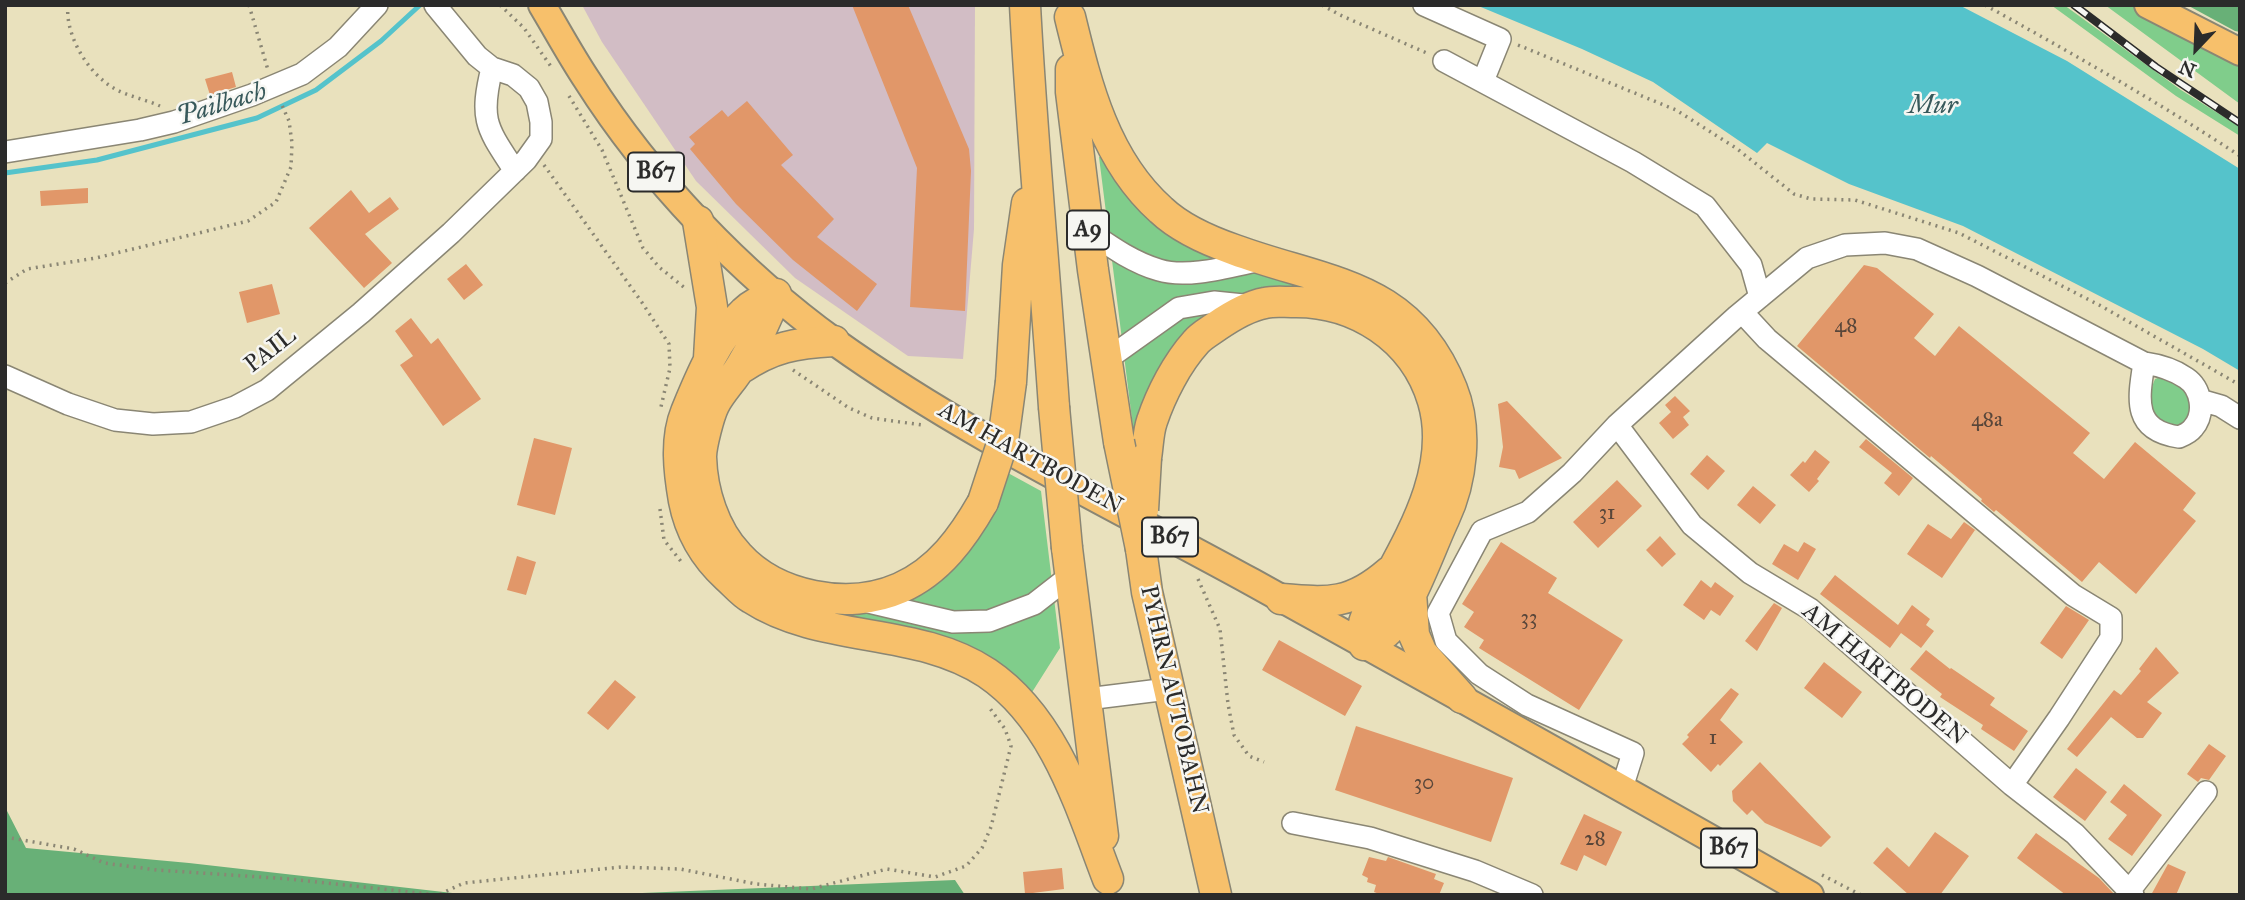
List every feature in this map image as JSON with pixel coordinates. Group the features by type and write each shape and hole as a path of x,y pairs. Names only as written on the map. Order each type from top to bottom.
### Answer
{"highway":[{"name":"A9","path":"1025,5 1033,158 1045,264 1054,407 1069,562 1109,887"},
{"path":"1070,11 1088,89 1118,161 1139,187 1162,211 1212,242 1263,260 1341,281 1394,310 1414,327 1433,350 1456,399 1460,426 1460,468 1447,513 1411,593 1384,634 1364,645 1363,624 1424,505 1436,467 1437,424 1433,400 1408,352 1385,330 1367,318 1342,308 1307,301 1265,303 1227,320 1196,341 1171,379 1151,422 1146,458 1141,548"},
{"name":"PYHRN AUTOBAHN","path":"1070,11 1071,92 1119,442 1141,548 1147,592 1216,895"},
{"path":"776,294 766,321 739,369 713,407 701,454 710,508 738,555 770,581 811,597 855,599 900,589 932,569 964,536 983,502 1003,440 1011,382 1018,265 1033,158"},
{"path":"698,220 712,307 709,358"},
{"path":"776,294 743,313 709,358 682,422 679,456 686,510 704,554 751,598 786,615 820,626 928,647 987,673 1016,698 1042,729 1078,800 1109,887"},
{"path":"739,369 761,355 785,346 834,341"},
{"path":"1281,599 1331,601 1358,595 1394,567"},
{"path":"1411,593 1415,635 1422,653 1462,698"}],"main road":[{"name":"AM HARTBODEN","path":"542,5 588,83 675,196 776,294 834,341 949,416 1462,698 1810,895"},
{"path":"2148,5 2240,52"}],"street":[{"path":"5,152 141,130 174,122 273,86 302,74 338,47 377,5"},
{"path":"1423,5 1500,38 1483,81"},
{"path":"440,13 477,56 492,68 513,75 529,88 537,102 541,139"},
{"path":"1444,61 1633,162 1705,206 1751,265 1760,297"},
{"path":"492,68 485,111 488,127 515,171"},
{"name":"PAIL","path":"5,376 68,404 116,420 153,424 191,422 235,407 267,390 361,313 451,233 526,160 541,139"},
{"path":"1088,231 1122,254 1161,271 1206,272 1263,260"},
{"path":"1622,788 1633,752 1527,705 1479,674 1446,641 1438,613 1482,531 1528,512 1572,473 1617,425 1742,312 1807,258 1845,245 1885,243 1917,249 1977,276 2144,363 2162,366 2186,378 2195,386 2200,400 2200,415 2193,429 2179,437 2162,434 2147,423 2139,404 2144,363"},
{"path":"1106,360 1179,308 1214,302 1255,307"},
{"path":"1742,312 1767,339 2063,586 2111,618 2111,638 2012,785"},
{"path":"2200,400 2221,406 2240,418"},
{"name":"AM HARTBODEN","path":"1617,425 1692,525 1750,573 1810,609 2012,785 2076,835 2132,893 2206,792"},
{"path":"855,599 953,622 989,621 1034,604 1069,562"},
{"path":"1087,698 1168,689"},
{"path":"1293,823 1370,838 1475,871 1532,895"}],"path":[{"path":"68,5 70,25 79,51 104,82 168,110 174,122"},
{"path":"249,5 273,86"},
{"path":"500,5 524,28 556,75"},
{"path":"1322,5 1444,61"},
{"path":"1985,5 2091,64 2240,156"},
{"path":"1500,38 1676,110 1736,148 1794,194 1811,199 1855,200 1959,233 2101,306 2240,385"},
{"path":"563,86 602,150 643,248 659,267 693,295"},
{"path":"5,283 27,269 96,257 248,221 276,202 291,167 289,121"},
{"path":"541,139 544,165 643,304 668,344 670,368 659,413"},
{"path":"790,368 849,408 872,418 905,424"},
{"path":"659,500 664,540 689,572"},
{"path":"1197,575 1220,629 1234,735 1249,756 1264,762"},
{"path":"5,837 74,849 104,863 117,865 438,895 464,883 621,867 680,869 757,884 811,889 887,869 935,877 966,866 982,848 992,827 1011,746 1005,729 986,703"}],"shaded area":[{"path":"582,5 975,5 974,229 963,359 908,356 795,278 696,181 602,42"}],"green space":[{"path":"2051,5 2064,5 2181,90 2240,127 2240,136 2176,96"},
{"path":"2105,5 2136,5 2240,62 2240,104"},
{"path":"2187,5 2240,5 2240,32 2235,31"},
{"path":"1099,157 1106,157 1247,264 1402,326 1441,485 1398,330 1242,302 1135,443"},
{"path":"2163,376 2178,379 2194,404 2187,424 2170,429 2152,407 2152,387 2155,379"},
{"path":"706,386 712,389 699,426 694,463 697,488 708,524 721,545 744,572 773,593 795,602 832,610 867,609 899,601 928,585 954,563 976,536 994,506 1008,473 1041,491 1060,648 1029,697 983,662 944,642 914,632 816,615 772,598 747,581 726,560 709,536 697,510 690,482 688,452 693,421"},
{"path":"5,807 26,848 189,863 470,895 5,895"},
{"path":"955,880 965,895 594,895"}],"water":[{"name":"Mur","path":"1476,5 1959,5 2067,61 2240,169 2240,371 2203,349 1963,226 1849,184 1767,143 1757,153 1653,82"}],"building":[{"path":"852,5 908,5 969,149 971,171 965,311 910,307 917,168"},
{"path":"232,72 236,87 210,95 205,79"},
{"path":"747,101 793,155 781,165 834,219 817,237 877,284 857,311 793,260 736,204 690,149 695,144 689,137 722,110 728,117"},
{"path":"88,188 88,203 41,206 40,191"},
{"path":"351,190 369,213 390,197 399,209 365,234 392,263 364,288 309,228"},
{"path":"466,264 483,285 464,300 447,279"},
{"path":"1864,265 1877,268 1934,314 1914,338 1935,356 1959,326 2090,433 2073,453 2104,479 2135,442 2196,493 2183,510 2196,521 2136,594 2099,562 2082,582 1996,510 1994,512 1931,456 1930,458 1797,346"},
{"path":"272,284 280,314 247,323 239,292"},
{"path":"411,318 431,344 438,338 481,399 443,426 400,365 413,356 395,331"},
{"path":"1675,396 1690,411 1683,417 1689,425 1673,439 1659,423 1671,412 1665,405"},
{"path":"1507,401 1562,458 1519,479 1515,470 1499,467 1503,447 1498,404"},
{"path":"534,438 572,448 555,515 517,505"},
{"path":"1866,439 1913,478 1899,496 1884,483 1892,473 1859,447"},
{"path":"1815,450 1830,462 1809,492 1790,475 1803,461 1805,463"},
{"path":"1707,455 1725,471 1708,490 1690,474"},
{"path":"1617,480 1642,506 1598,548 1573,522"},
{"path":"1753,486 1776,505 1760,524 1737,505"},
{"path":"1964,522 1978,532 1975,530 1942,578 1907,554 1928,524 1951,539"},
{"path":"1660,536 1676,554 1662,567 1646,550"},
{"path":"1501,542 1557,578 1548,593 1623,640 1579,710 1479,648 1484,640 1464,627 1474,612 1462,604"},
{"path":"1804,542 1816,549 1798,580 1772,564 1784,544 1798,552"},
{"path":"517,556 536,562 526,595 507,590"},
{"path":"1835,575 1898,625 1912,605 1930,619 1926,625 1934,631 1921,648 1901,633 1890,648 1820,594"},
{"path":"1701,580 1711,588 1715,582 1734,596 1720,616 1711,610 1704,620 1683,605"},
{"path":"1774,603 1782,608 1757,651 1745,641"},
{"path":"2066,606 2089,620 2062,659 2040,643"},
{"path":"1279,640 1362,686 1345,716 1262,670"},
{"path":"2156,647 2179,673 2147,702 2162,713 2143,738 2137,738 2111,717 2077,757 2067,749 2114,690 2121,695"},
{"path":"1926,650 1995,698 1990,705 2028,731 2014,751 1981,729 1983,725 1940,697 1942,694 1910,669"},
{"path":"1824,662 1862,692 1842,718 1804,688"},
{"path":"615,680 636,697 608,730 587,713"},
{"path":"1731,688 1739,694 1720,720 1743,742 1711,772 1682,744 1689,737 1687,735"},
{"path":"1356,726 1513,778 1491,842 1335,790"},
{"path":"2209,744 2226,756 2209,780 2201,778 2198,782 2187,774"},
{"path":"1760,762 1831,837 1821,847 1765,823 1752,810 1747,815 1733,801 1732,791"},
{"path":"2076,768 2107,792 2085,821 2053,797"},
{"path":"2124,784 2162,815 2132,856 2108,839 2127,815 2110,802"},
{"path":"1584,814 1622,832 1606,866 1584,855 1577,871 1560,864"},
{"path":"1935,832 1969,856 1940,895 1909,895 1873,863 1887,847 1909,867"},
{"path":"2036,833 2099,878 2115,895 2066,895 2017,858"},
{"path":"1369,857 1386,861 1388,857 1436,874 1434,879 1444,883 1439,895 1382,895 1374,892 1376,885 1367,882 1368,878 1362,875"},
{"path":"2168,864 2186,872 2176,895 2151,895"},
{"path":"1062,868 1064,889 1025,894 1023,872"}],"waterway":[{"name":"Pailbach","path":"5,173 97,160 257,118 316,90 381,41 420,5"}],"railway":[{"path":"2074,5 2156,67 2240,123"}]}
